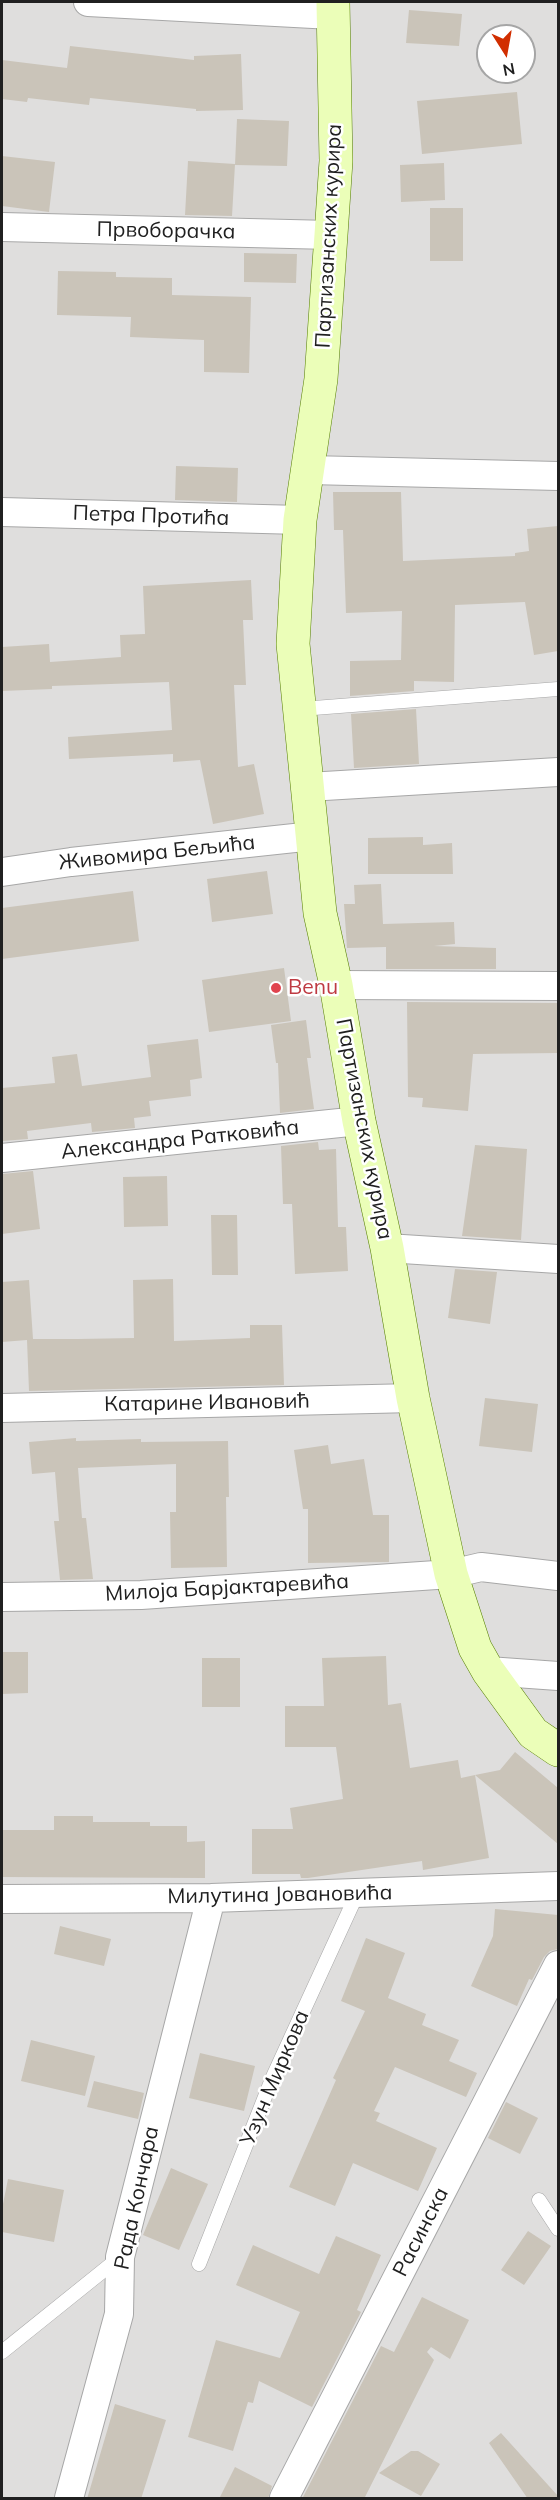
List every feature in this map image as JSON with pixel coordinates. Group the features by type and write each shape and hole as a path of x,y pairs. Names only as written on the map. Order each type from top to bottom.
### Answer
{"street":[{"path":"88,2 333,8"},
{"name":"Партизанских курира","path":"333,8 336,161 321,379 300,520 293,644 320,913 336,985 359,1121 387,1248 413,1398 451,1574 475,1648 488,1671 533,1733 558,1750"},
{"name":"Првоборачка","path":"2,227 331,235"},
{"path":"309,470 558,476"},
{"name":"Петра Протића","path":"2,512 300,520"},
{"path":"308,787 558,772"},
{"name":"Живомира Бељића","path":"2,872 71,862 313,836"},
{"path":"336,985 558,986"},
{"name":"Александра Ратковића","path":"2,1158 359,1121"},
{"path":"387,1248 558,1259"},
{"name":"Катарине Ивановић","path":"2,1407 413,1398"},
{"name":"Милоја Барјактаревића","path":"2,1597 141,1595 451,1574 481,1567 558,1576"},
{"path":"488,1671 558,1676"},
{"name":"Милутина Јовановића","path":"2,1899 211,1898 558,1886"},
{"name":"Рада Кончара","path":"69,2499 119,2314 120,2257 211,1898"},
{"name":"Расинска","path":"284,2499 558,1965"}],"lane":[{"path":"301,709 558,689"},
{"name":"Узун Миркова","path":"200,2264 272,2079 357,1894"},
{"path":"539,2200 558,2229"},
{"path":"2,2352 120,2257"}],"shaded area":[{"path":"2,2 558,2 558,2498 2,2498"}],"building":[{"path":"409,10 462,14 459,46 406,43"},
{"path":"70,46 194,60 194,56 241,54 243,110 196,111 196,109 90,98 89,105 28,98 27,102 2,99 2,60 67,68"},
{"path":"517,92 522,144 422,154 417,101"},
{"path":"237,119 289,121 287,166 235,165"},
{"path":"2,156 55,162 49,212 2,206"},
{"path":"188,161 235,164 232,216 185,215"},
{"path":"444,163 445,200 401,202 400,165"},
{"path":"430,208 463,208 463,261 430,261"},
{"path":"244,253 297,254 296,283 244,282"},
{"path":"58,271 116,272 116,277 172,278 172,295 251,297 249,373 204,372 204,340 130,337 131,317 57,315"},
{"path":"176,466 238,468 237,502 175,500"},
{"path":"333,492 401,492 403,561 515,556 515,553 529,551 527,529 558,526 558,651 534,655 525,602 455,605 454,682 414,681 414,691 350,696 350,661 401,660 402,611 346,613 343,530 334,530"},
{"path":"251,580 253,620 243,620 246,685 234,685 238,767 254,764 264,814 213,824 200,760 173,762 173,754 69,759 68,737 172,730 169,682 52,686 52,689 2,691 2,647 49,644 50,662 121,657 120,635 145,634 143,586"},
{"path":"416,709 419,764 354,768 351,714"},
{"path":"423,837 423,845 452,843 453,874 368,874 368,838"},
{"path":"267,871 273,914 212,922 207,879"},
{"path":"381,884 383,924 454,922 455,944 434,946 496,948 496,969 386,969 386,947 347,948 344,904 355,904 354,885"},
{"path":"133,891 139,941 2,959 2,908"},
{"path":"284,968 291,1021 209,1032 202,980"},
{"path":"407,1002 558,1003 558,1053 473,1054 468,1111 422,1107 423,1098 408,1097"},
{"path":"306,1020 311,1058 307,1058 314,1109 280,1113 278,1063 276,1063 271,1025"},
{"path":"198,1039 202,1078 190,1080 191,1096 149,1101 151,1116 134,1118 135,1128 92,1132 91,1123 27,1131 28,1139 2,1141 2,1088 55,1083 52,1057 77,1054 82,1086 151,1077 147,1045"},
{"path":"318,1142 319,1150 336,1149 338,1227 346,1227 348,1271 295,1274 292,1204 283,1204 281,1146"},
{"path":"475,1145 527,1149 521,1240 462,1236"},
{"path":"33,1171 40,1229 2,1234 2,1174"},
{"path":"167,1176 168,1226 124,1227 123,1177"},
{"path":"211,1215 237,1215 238,1275 212,1275"},
{"path":"455,1269 497,1272 490,1324 448,1318"},
{"path":"173,1279 174,1341 250,1338 250,1325 282,1325 284,1385 29,1391 27,1340 2,1342 2,1282 29,1280 33,1339 78,1339 134,1338 133,1280"},
{"path":"485,1398 538,1404 532,1452 479,1446"},
{"path":"76,1438 76,1441 141,1439 141,1442 228,1441 227,1567 171,1568 170,1512 176,1512 176,1464 78,1468 82,1518 86,1518 93,1579 60,1580 54,1521 59,1521 55,1472 32,1474 29,1442"},
{"path":"328,1445 331,1464 364,1459 373,1515 389,1515 389,1562 308,1563 308,1509 303,1509 294,1450"},
{"path":"2,1652 28,1652 28,1693 2,1694"},
{"path":"386,1656 388,1705 401,1703 410,1768 458,1760 461,1778 475,1775 489,1858 423,1870 422,1861 308,1878 301,1878 300,1874 252,1874 252,1829 293,1829 290,1808 343,1799 336,1747 285,1747 285,1706 324,1706 322,1658"},
{"path":"202,1658 240,1658 240,1707 202,1707"},
{"path":"515,1752 558,1788 558,1844 475,1775 500,1770"},
{"path":"54,1816 93,1816 93,1822 150,1822 150,1826 187,1826 187,1842 205,1841 205,1878 2,1877 2,1830 54,1830"},
{"path":"495,1909 558,1915 558,1949 550,1951 544,1957 532,1980 529,1979 517,2006 471,1986 493,1936"},
{"path":"60,1926 111,1939 104,1966 54,1954"},
{"path":"366,1938 405,1953 388,1998 426,2014 422,2025 459,2040 449,2061 477,2073 466,2097 395,2067 374,2111 380,2113 376,2121 437,2148 418,2191 353,2163 335,2206 289,2187 336,2080 333,2078 365,2011 341,2001"},
{"path":"31,2040 95,2056 85,2096 21,2081"},
{"path":"200,2053 255,2066 244,2111 189,2098"},
{"path":"94,2081 144,2093 138,2119 87,2107"},
{"path":"506,2102 538,2118 520,2154 488,2138"},
{"path":"171,2168 208,2184 179,2250 143,2235"},
{"path":"8,2179 64,2190 54,2242 2,2232 2,2209"},
{"path":"528,2231 551,2246 524,2285 501,2270"},
{"path":"336,2236 381,2255 357,2310 361,2312 312,2407 259,2381 253,2403 248,2402 233,2451 188,2437 216,2340 280,2358 300,2312 236,2285 253,2245 319,2274"},
{"path":"422,2297 469,2320 450,2359 431,2347 427,2352 434,2360 364,2499 302,2499 381,2346 394,2352"},
{"path":"115,2404 166,2420 141,2499 87,2499"},
{"path":"501,2433 558,2496 558,2499 528,2499 489,2443"},
{"path":"411,2451 418,2451 440,2464 421,2496 379,2473"},
{"path":"235,2467 272,2486 268,2499 219,2499"}],"place":[{"name":"Benu","path":"276,988"}]}
